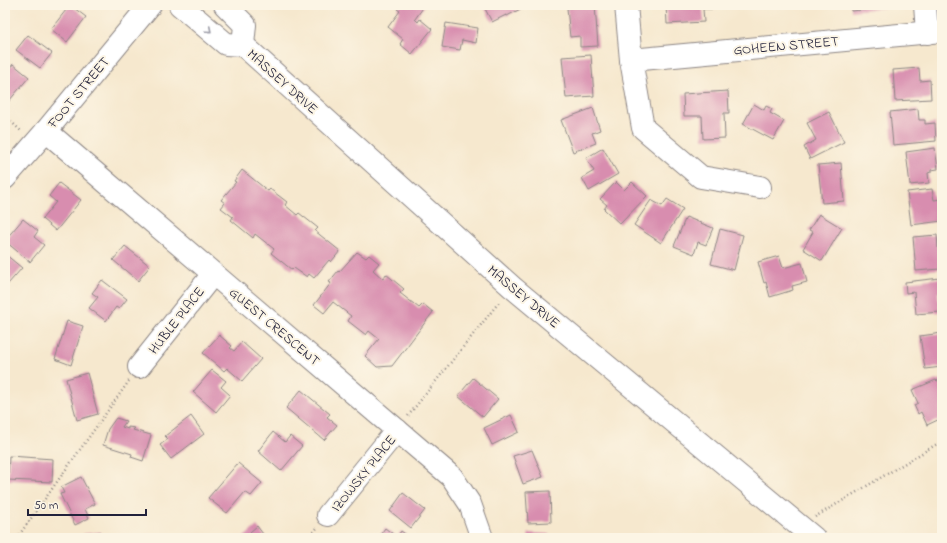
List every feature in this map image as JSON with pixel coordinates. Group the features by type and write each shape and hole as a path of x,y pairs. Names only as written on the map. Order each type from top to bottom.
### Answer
{"street":[{"name":"FOOT STREET","path":"5,178 46,131 150,5"},
{"name":"MASSEY DRIVE","path":"180,5 226,44 243,45 512,287 807,532"},
{"name":"MASSEY DRIVE","path":"225,5 245,25 243,45"},
{"path":"626,5 631,60 643,128 701,177 760,187"},
{"path":"925,5 935,32"},
{"name":"GOHEEN STREET","path":"631,60 935,32"},
{"name":"GUEST CRESCENT","path":"46,131 452,477 470,504 482,538"},
{"name":"HUBLE PLACE","path":"139,367 213,274"},
{"name":"IZOWSKY PLACE","path":"328,515 397,430"}],"path":[{"path":"397,430 512,287"},
{"path":"17,538 139,367"},
{"path":"807,532 942,441"}],"building":[{"path":"70,5 86,17 67,42 51,29"},
{"path":"400,5 425,5 415,19 418,22 420,19 432,29 412,54 400,44 403,39 388,27 400,11 397,9"},
{"path":"483,5 528,5 492,22"},
{"path":"576,5 595,5 598,46 580,47 580,36 570,37 567,8 577,7"},
{"path":"666,5 712,5 712,9 703,9 704,22 667,24"},
{"path":"851,5 886,5 883,8 851,11"},
{"path":"446,23 478,28 476,43 462,40 460,50 442,47"},
{"path":"28,35 52,53 40,68 16,50"},
{"path":"591,55 594,96 566,98 562,57"},
{"path":"5,62 11,67 13,64 29,77 9,101 5,98"},
{"path":"919,68 920,81 930,80 931,99 895,101 893,70"},
{"path":"728,91 729,113 724,113 725,138 703,139 702,116 684,116 683,94"},
{"path":"754,104 764,110 766,106 772,109 770,113 784,121 773,140 743,124"},
{"path":"593,108 600,130 592,133 596,143 573,152 561,120"},
{"path":"918,109 919,120 925,120 925,124 935,123 936,141 893,145 890,112"},
{"path":"829,112 844,142 810,159 804,147 816,140 807,123"},
{"path":"603,148 618,174 589,191 582,178 594,171 586,158"},
{"path":"935,148 938,169 931,170 931,172 928,173 929,183 910,185 906,152"},
{"path":"841,163 844,201 822,203 818,165"},
{"path":"242,170 268,191 270,189 287,202 285,205 297,215 299,213 318,228 315,231 340,251 331,262 329,260 314,278 309,274 307,277 294,268 292,270 271,253 274,249 255,234 253,238 231,220 233,217 221,208 225,203 221,200 236,182 234,181"},
{"path":"616,182 624,190 632,182 647,196 620,224 604,209 607,205 600,199"},
{"path":"59,183 81,200 56,231 42,219 56,202 49,196"},
{"path":"932,189 934,200 941,199 942,221 911,225 907,192"},
{"path":"667,199 683,209 661,243 634,225 651,200 662,206"},
{"path":"819,214 842,228 822,261 803,249 813,232 809,230"},
{"path":"686,217 713,228 706,245 698,242 694,254 674,246"},
{"path":"23,219 38,231 34,237 44,245 30,262 5,241"},
{"path":"720,229 743,235 734,270 711,264"},
{"path":"937,235 938,248 942,248 942,265 939,265 940,269 916,271 913,237"},
{"path":"125,246 150,266 138,281 113,260"},
{"path":"357,252 366,258 369,255 379,263 373,270 383,279 386,274 404,289 400,293 419,308 423,304 433,312 392,366 377,367 365,356 379,339 369,331 366,335 348,321 351,316 333,302 324,313 314,305 331,283 329,282"},
{"path":"5,254 22,268 8,284 5,282"},
{"path":"779,256 783,268 802,263 807,282 792,286 793,290 770,297 758,262"},
{"path":"940,278 941,292 938,292 940,312 916,314 914,292 906,293 905,282"},
{"path":"102,280 127,299 119,309 116,307 106,321 89,308 98,297 92,293"},
{"path":"67,321 83,326 71,365 55,359"},
{"path":"942,333 942,367 925,369 920,336"},
{"path":"219,335 232,346 230,348 234,351 242,342 261,359 242,381 227,368 224,371 203,353"},
{"path":"212,370 226,381 221,387 230,395 216,412 193,392"},
{"path":"87,373 98,414 77,420 66,379"},
{"path":"473,378 498,399 483,417 458,396"},
{"path":"942,379 942,418 927,425 921,412 918,414 914,405 918,403 912,390"},
{"path":"301,390 330,414 327,417 337,425 324,440 286,408"},
{"path":"511,415 519,432 492,445 484,428"},
{"path":"191,416 204,434 171,459 160,445 168,439 165,436"},
{"path":"116,418 126,421 122,427 128,429 128,427 135,428 133,430 151,435 143,461 131,457 132,454 103,445 108,429"},
{"path":"273,432 285,442 290,436 302,446 281,471 258,451"},
{"path":"532,450 543,477 523,484 513,456"},
{"path":"9,456 53,459 52,482 8,480"},
{"path":"238,463 262,483 251,496 245,492 227,513 208,498"},
{"path":"81,477 95,504 85,509 89,518 75,525 60,494 64,493 61,487"},
{"path":"550,491 551,522 528,523 526,492"},
{"path":"403,493 425,510 411,528 390,511"},
{"path":"257,526 266,538 243,538"},
{"path":"385,528 397,537 401,531 411,538 378,538"},
{"path":"101,532 101,538 83,538 83,534"},
{"path":"529,533 549,534 549,538 528,538"}]}
